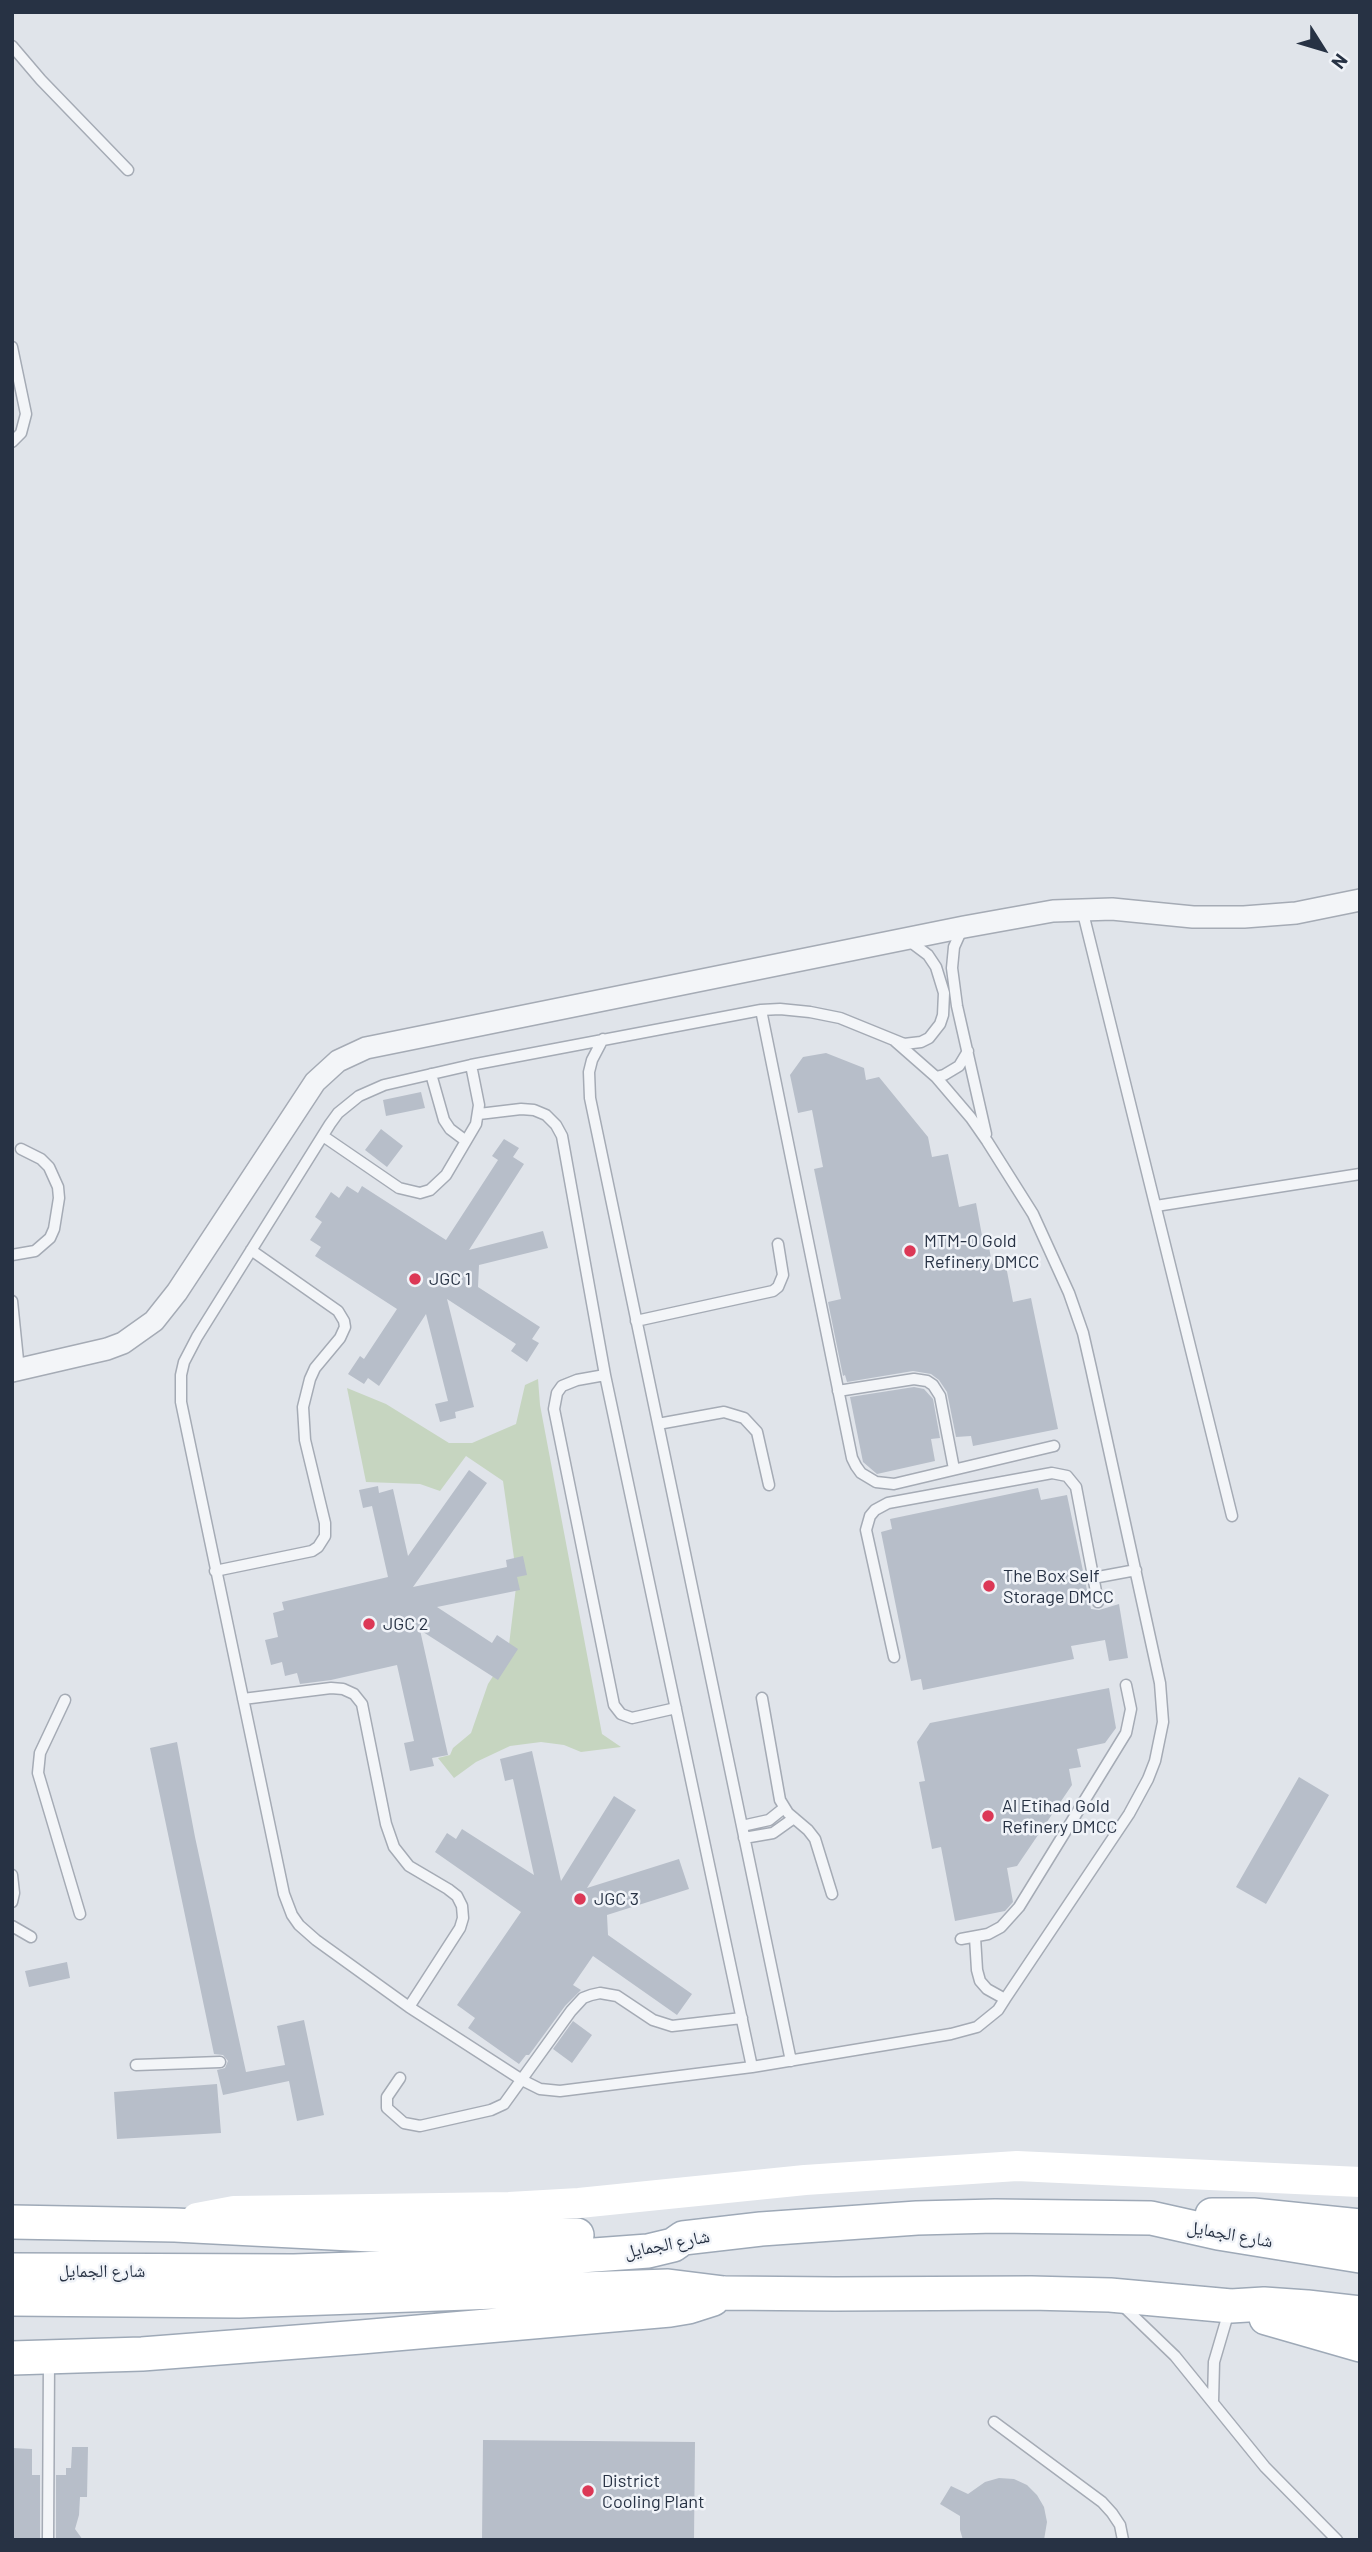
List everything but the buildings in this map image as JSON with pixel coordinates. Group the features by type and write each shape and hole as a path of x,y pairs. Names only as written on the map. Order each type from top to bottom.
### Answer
{"main road":[{"path":"175,2225 234,2211 568,2204 804,2179 960,2168 1017,2166 1360,2182"},
{"path":"1150,2218 1252,2215 1360,2226"},
{"name":"شارع الجمايل","path":"12,2270 294,2272 396,2268 648,2251 661,2249 683,2238 839,2222 1060,2216 1150,2218 1218,2233 1360,2256"},
{"path":"12,2222 175,2225 410,2237 643,2232 683,2238"},
{"name":"شارع الجمايل","path":"12,2299 239,2301 668,2286 724,2293 1031,2292 1110,2295 1231,2306 1264,2304 1360,2313"},
{"path":"12,2358 142,2354 670,2310 706,2302 724,2293"},
{"path":"1231,2306 1360,2345"}],"street":[{"path":"15,1370 107,1349 131,1338 154,1321 177,1292 315,1082 338,1061 366,1048 1023,915 1082,909 1193,918 1244,917 1296,913 1360,900"}],"lane":[{"path":"12,46 128,170"},
{"path":"12,347 26,414 21,433 12,442"},
{"path":"1082,909 1232,1516"},
{"path":"895,1041 936,1077 987,1141 1033,1213 1069,1293 1083,1333 1163,1702 1163,1722 1155,1761 1129,1814 1006,1999 988,2019 964,2032 752,2067 561,2091 540,2089 409,2007 316,1941 292,1915 284,1894 181,1402 181,1375 190,1349 338,1113 359,1096 384,1085 471,1065 761,1010 810,1012 840,1018 895,1041 913,1044 922,1042 936,1032 943,1015 950,993 954,947 964,927"},
{"path":"905,939 928,955 950,993 968,1051 987,1141"},
{"path":"761,1010 838,1391 856,1466 868,1479 894,1484 1054,1446"},
{"path":"603,1040 592,1060 589,1091 791,2061"},
{"path":"936,1077 952,1071 968,1051"},
{"path":"323,1136 399,1188 420,1193 430,1190 439,1183 466,1141 479,1114 471,1065"},
{"path":"431,1074 444,1120 450,1129 466,1141"},
{"path":"479,1114 534,1110 546,1115 562,1136 605,1375 752,2067"},
{"path":"12,1255 36,1251 50,1238 60,1198 49,1167 41,1159 21,1149"},
{"path":"1156,1206 1360,1174"},
{"path":"636,1321 773,1291 783,1275 778,1244"},
{"path":"215,1571 312,1551 322,1543 325,1536 325,1523 305,1440 303,1407 310,1378 344,1333 344,1321 338,1311 251,1250"},
{"path":"12,1301 15,1370"},
{"path":"605,1375 562,1386 557,1393 554,1409 614,1704 621,1714 632,1718 676,1708"},
{"path":"838,1391 914,1379 933,1385 940,1396 954,1469"},
{"path":"658,1423 724,1412 744,1418 757,1433 769,1485"},
{"path":"894,1657 866,1530 870,1516 881,1506 1060,1473 1067,1476 1076,1487 1098,1602"},
{"path":"1093,1578 1136,1570"},
{"path":"961,1939 975,1937 1000,1927 1011,1918 1121,1744 1130,1721 1130,1697 1126,1685"},
{"path":"243,1699 331,1688 354,1694 362,1704 386,1825 394,1847 409,1866 448,1889 457,1896 462,1906 460,1928 409,2007"},
{"path":"762,1698 780,1800 784,1808 815,1839 832,1894"},
{"path":"65,1700 40,1753 38,1773 80,1914"},
{"path":"743,1832 769,1820 784,1808"},
{"path":"743,1832 773,1833 794,1818"},
{"path":"12,1875 12,1902"},
{"path":"12,1926 31,1937"},
{"path":"975,1937 980,1981 987,1989 1006,1999"},
{"path":"400,2078 387,2097 387,2108 404,2123 420,2126 498,2108 509,2099 577,2004 592,1994 617,1996 653,2020 672,2026 742,2018"},
{"path":"136,2064 220,2062"},
{"path":"1110,2295 1161,2342 1213,2401 1265,2467 1337,2540"},
{"path":"1213,2401 1216,2352 1231,2306"},
{"path":"48,2540 49,2358"},
{"path":"994,2422 1102,2502 1116,2519 1123,2540"}],"green space":[{"path":"538,1379 540,1405 602,1734 621,1747 581,1752 564,1745 541,1742 510,1746 476,1762 454,1778 438,1758 450,1755 453,1748 471,1733 488,1684 508,1653 517,1579 503,1481 466,1456 440,1491 420,1484 366,1482 347,1388 386,1404 449,1443 472,1443 516,1424 525,1385"}],"place":[{"name":"MTM-O Gold Refinery DMCC","path":"910,1251"},
{"name":"JGC 1","path":"415,1279"},
{"name":"The Box Self Storage DMCC","path":"989,1586"},
{"name":"JGC 2","path":"369,1624"},
{"name":"Al Etihad Gold Refinery DMCC","path":"988,1816"},
{"name":"JGC 3","path":"580,1899"},
{"name":"District Cooling Plant","path":"588,2491"}]}
